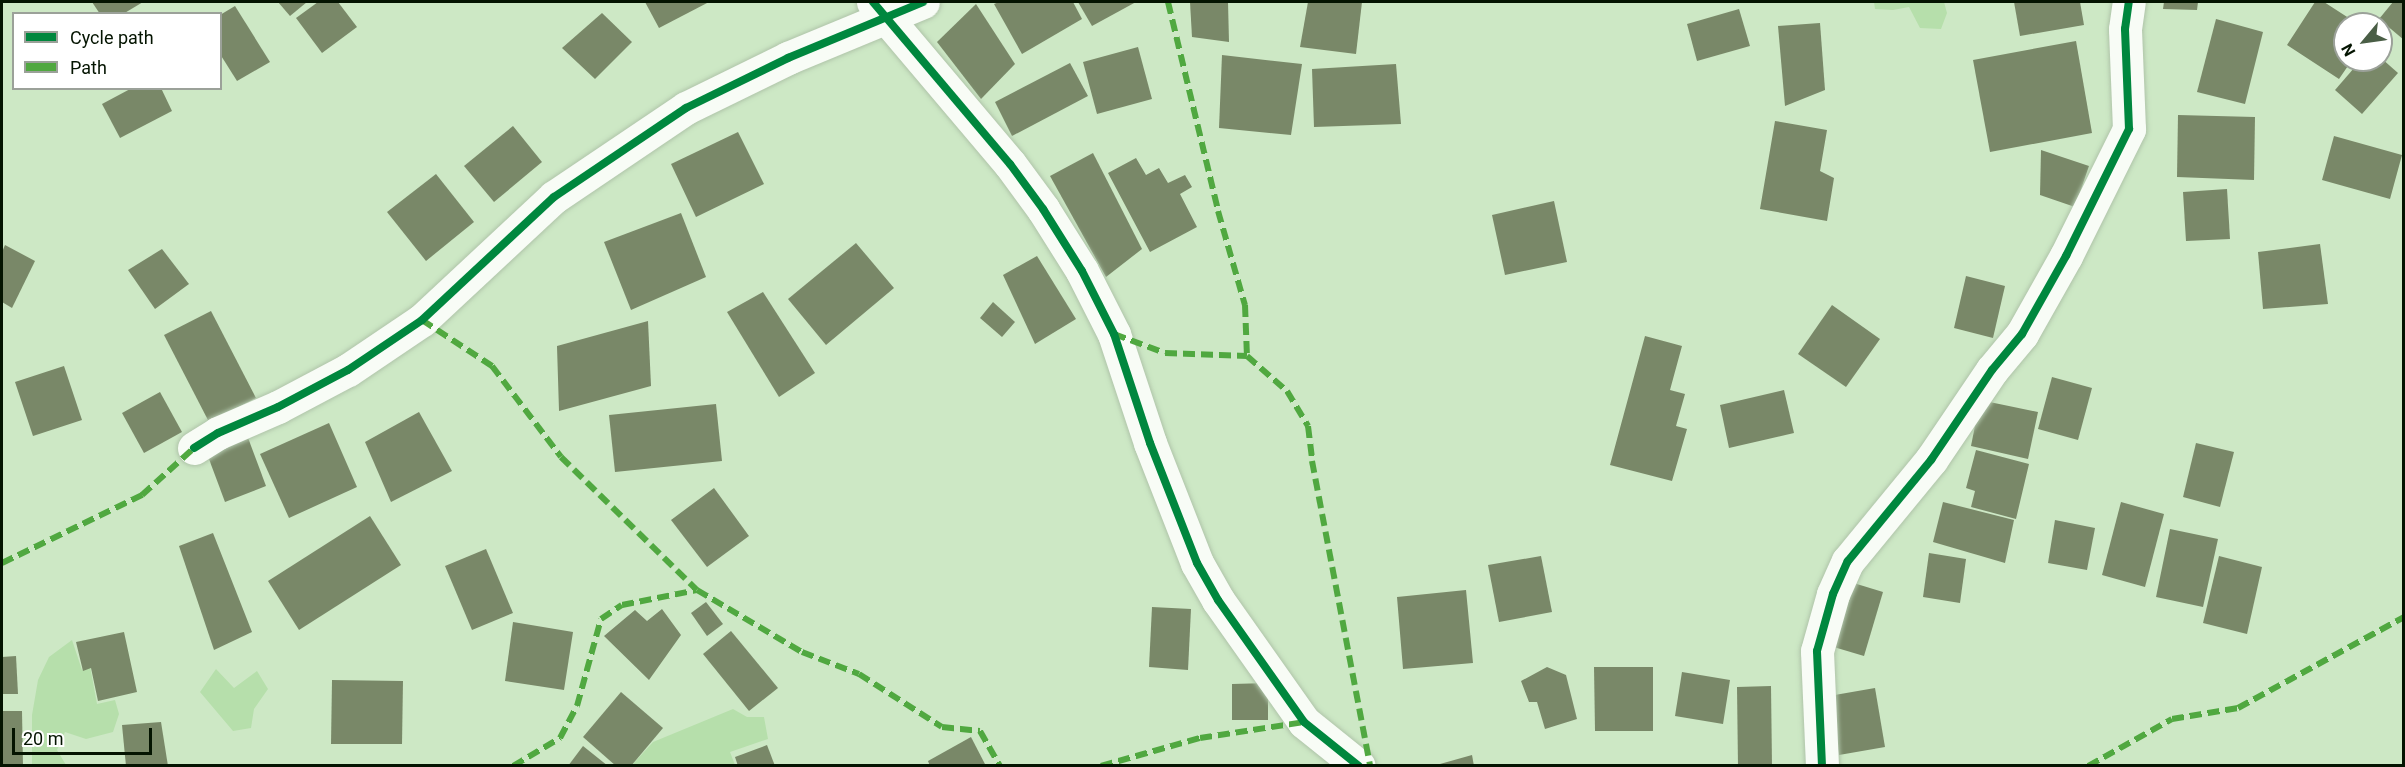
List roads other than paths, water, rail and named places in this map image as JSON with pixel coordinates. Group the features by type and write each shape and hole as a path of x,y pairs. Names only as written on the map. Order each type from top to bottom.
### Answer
{"street":[{"path":"194,448 218,433 278,407 339,375 422,321 554,197 686,108 788,58 879,9 923,2"},
{"path":"1822,765 1816,651 1833,594 1848,561 1931,460 1992,369 2022,334 2071,248 2128,129 2125,29 2129,2"},
{"path":"879,9 1010,164 1044,209 1082,271 1114,334 1150,443 1197,563 1218,600 1304,722 1359,765"}]}
